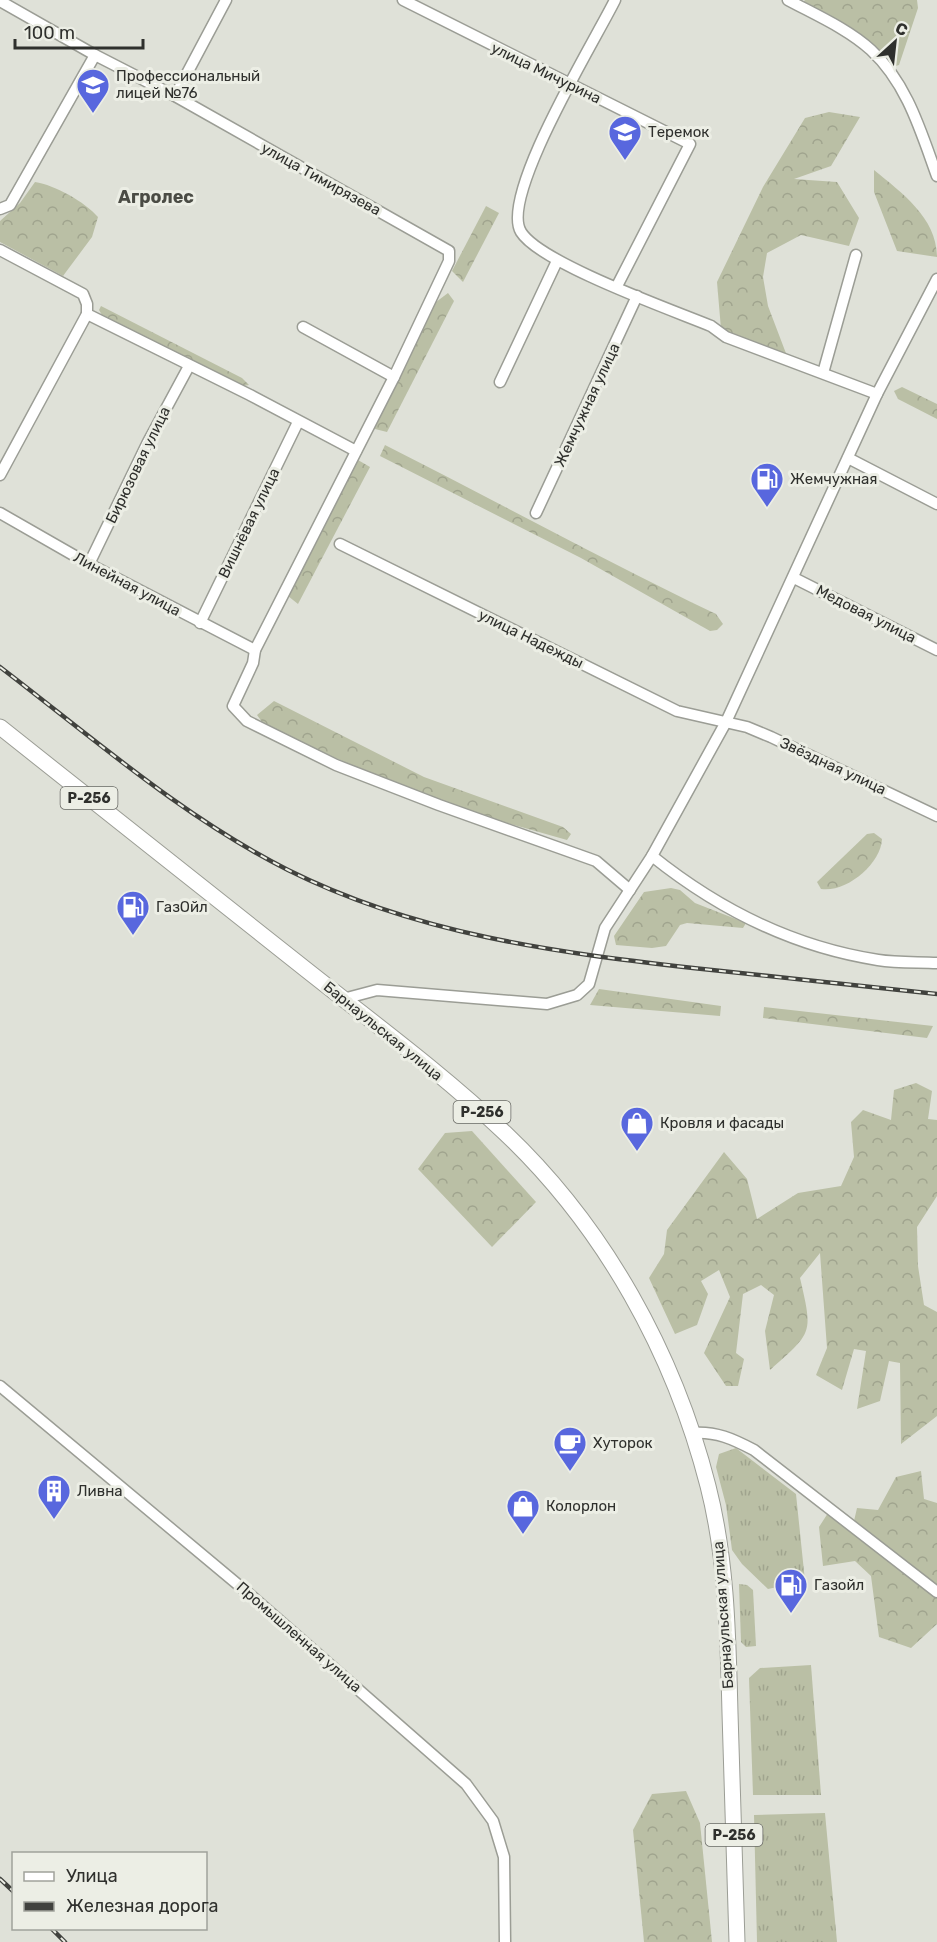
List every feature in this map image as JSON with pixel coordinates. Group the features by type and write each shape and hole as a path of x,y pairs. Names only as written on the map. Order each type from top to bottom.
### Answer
{"highway":[{"name":"Барнаульская улица","path":"0,727 343,999 505,1133 564,1195 601,1246 640,1311 668,1370 692,1433 708,1488 724,1588 737,1942"}],"street":[{"path":"175,96 226,0"},
{"name":"улица Мичурина","path":"403,0 690,144 616,286"},
{"path":"615,0 535,152 521,196 518,218 520,230 529,242 557,261 711,326 726,337 877,394"},
{"path":"788,0 848,33 870,49 896,81 907,99 937,176"},
{"name":"улица Тимирязева","path":"0,1 95,55 175,96 449,251 449,261 394,377 255,650 253,663 233,706 247,721 336,765 439,805 596,861 630,890"},
{"path":"0,209 10,205 95,55"},
{"path":"0,250 83,294 87,304 87,314 0,475"},
{"path":"823,373 856,255"},
{"path":"500,382 557,261"},
{"path":"343,999 377,990 547,1004 577,995 589,984 605,928 652,856 726,722 877,394 937,279"},
{"name":"Жемчужная улица","path":"536,513 637,296"},
{"path":"87,314 356,451"},
{"path":"303,327 394,377"},
{"name":"Бирюзовая улица","path":"89,564 148,442 189,366"},
{"name":"Вишнёвая улица","path":"200,622 298,422"},
{"path":"848,458 937,504"},
{"name":"Линейная улица","path":"0,513 89,564 255,650"},
{"name":"улица Надежды","path":"340,544 677,711 726,722"},
{"name":"Медовая улица","path":"794,578 937,650"},
{"name":"Звёздная улица","path":"726,722 771,737 937,816"},
{"path":"652,856 691,887 791,938 831,951 880,961 937,963"},
{"name":"Промышленная улица","path":"0,1386 248,1593 466,1784 493,1821 504,1857 505,1942"},
{"path":"692,1433 709,1431 730,1437 754,1450 937,1592"}],"green space":[{"path":"805,0 917,0 918,8 899,65 886,69 857,33 802,3"},
{"path":"829,112 860,117 831,166 794,179 837,182 859,218 849,246 801,235 767,253 763,277 768,306 787,356 721,329 717,282 763,187 805,118"},
{"path":"874,170 906,197 924,218 931,230 937,257 897,251 874,192"},
{"path":"35,182 69,195 98,217 92,237 63,276 0,242 0,221 20,203"},
{"path":"486,206 499,213 463,282 452,271"},
{"path":"448,293 454,301 387,432 371,428 436,302"},
{"path":"101,306 242,378 249,385 243,386 102,315 99,310"},
{"path":"902,387 937,404 937,419 898,399 894,391"},
{"path":"385,445 716,614 723,624 717,630 710,631 581,558 380,456"},
{"path":"358,460 370,467 298,604 288,596"},
{"path":"274,701 424,777 563,827 571,834 567,840 433,802 265,726 257,715"},
{"path":"874,833 882,839 876,858 869,867 851,882 831,889 821,889 817,882 867,834"},
{"path":"671,888 680,890 695,903 746,923 743,928 687,923 680,925 666,946 652,948 616,945 614,936 644,892"},
{"path":"599,989 721,1006 720,1016 590,1005"},
{"path":"764,1007 933,1026 927,1038 763,1018"},
{"path":"916,1083 932,1091 928,1119 937,1120 937,1196 917,1227 918,1266 924,1305 937,1312 937,1416 901,1444 900,1363 889,1361 880,1401 857,1409 866,1351 854,1349 842,1390 816,1375 827,1348 820,1253 800,1278 807,1311 806,1331 795,1347 770,1370 765,1331 774,1295 761,1285 743,1294 736,1353 744,1359 738,1386 726,1386 704,1353 730,1297 719,1270 701,1281 708,1294 697,1325 675,1334 649,1278 664,1254 667,1230 724,1152 747,1179 757,1219 798,1193 841,1186 854,1157 851,1122 863,1110 891,1120 894,1090"},
{"path":"472,1131 536,1202 492,1247 418,1169 445,1133"},
{"path":"736,1448 796,1494 805,1581 768,1589 742,1564 732,1550 726,1505 716,1467 719,1454"},
{"path":"921,1471 924,1499 937,1503 937,1587 854,1521 857,1508 878,1510 896,1477"},
{"path":"828,1513 937,1598 937,1624 911,1648 879,1637 871,1576 855,1561 823,1566 819,1527"},
{"path":"739,1584 747,1585 753,1590 756,1646 746,1647 741,1642"},
{"path":"811,1665 821,1795 753,1795 749,1678 760,1668"},
{"path":"686,1791 700,1823 712,1942 644,1942 633,1830 652,1794"},
{"path":"825,1813 837,1942 757,1942 754,1815"}],"railway":[{"path":"0,667 140,775 212,826 288,870 336,892 386,910 486,937 589,955 937,994"},
{"path":"0,1879 12,1890"},
{"path":"53,1930 65,1942"}],"place":[{"name":"Профессиональный лицей №76","path":"93,114"},
{"name":"Теремок","path":"625,161"},
{"name":"Жемчужная","path":"767,508"},
{"name":"ГазОйл","path":"133,936"},
{"name":"Кровля и фасады","path":"637,1152"},
{"name":"Хуторок","path":"570,1472"},
{"name":"Ливна","path":"54,1520"},
{"name":"Колорлон","path":"523,1535"},
{"name":"Газойл","path":"791,1614"}],"district":[{"name":"Агролес","path":"156,197"}]}
